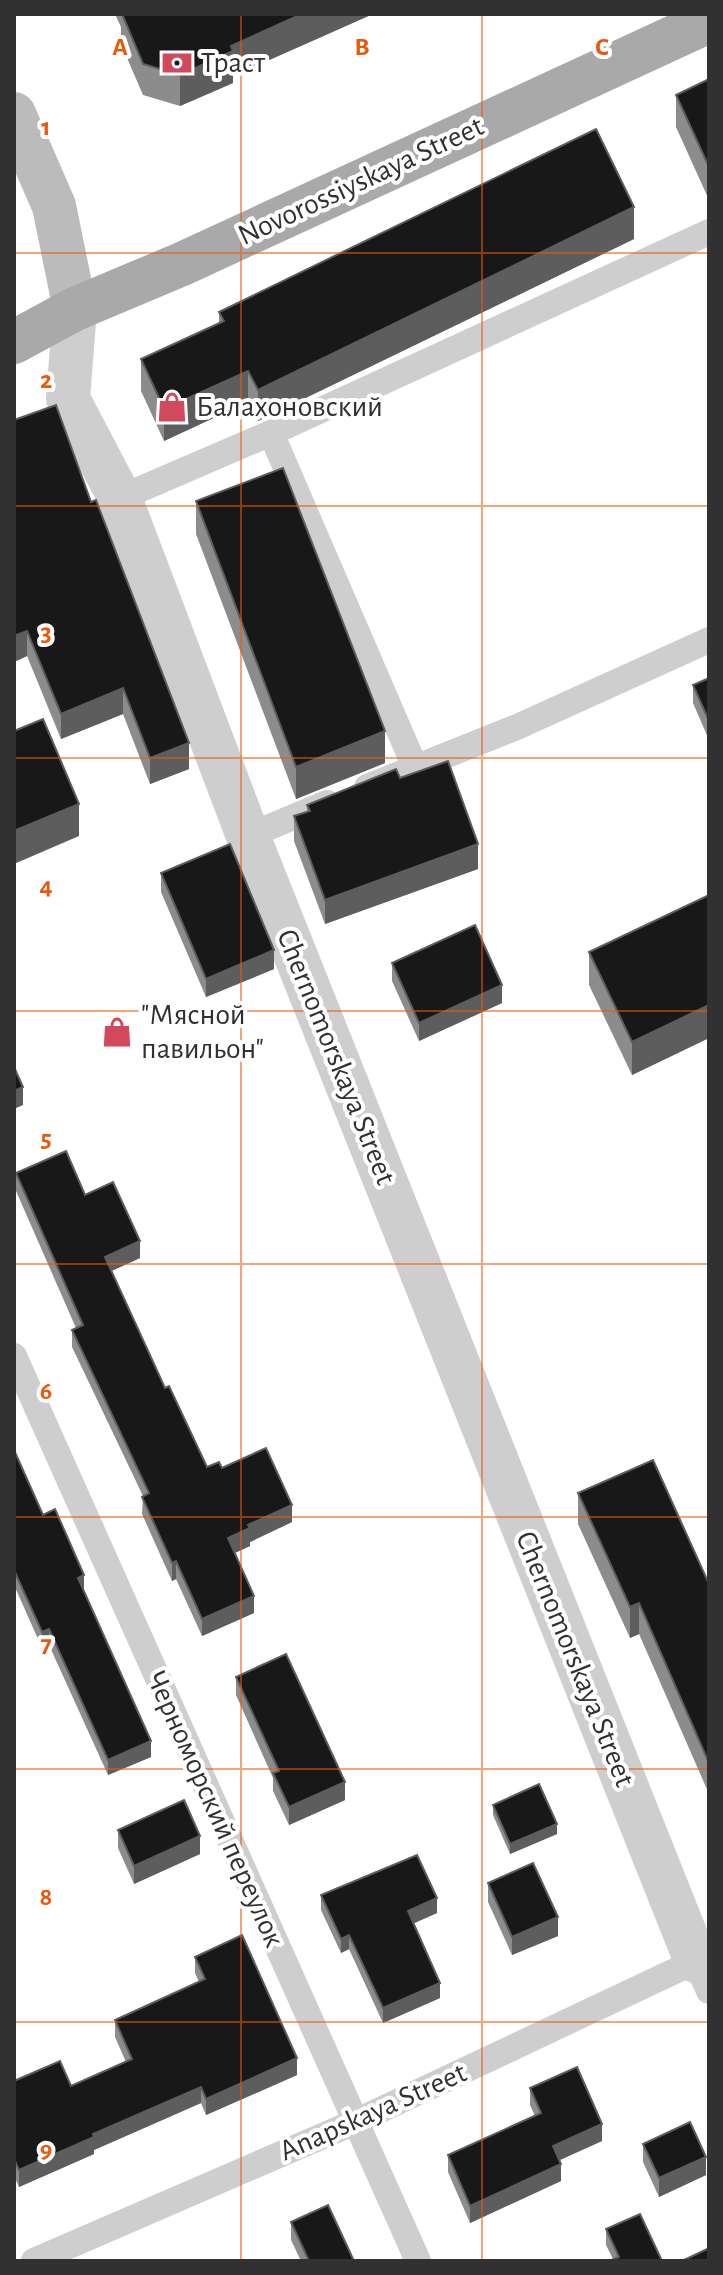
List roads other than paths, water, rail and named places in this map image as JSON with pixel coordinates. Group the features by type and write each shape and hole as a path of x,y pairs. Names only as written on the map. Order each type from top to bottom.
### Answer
{"main road":[{"name":"Novorossiyskaya Street","path":"14,342 75,309 182,264 709,21"},
{"name":"Chernomorskaya Street","path":"14,114 54,206 75,309"}],"street":[{"name":"Chernomorskaya Street","path":"75,309 68,399 120,498 248,836 705,1969"}],"lane":[{"path":"120,498 271,433 709,232"},
{"path":"271,433 415,767"},
{"path":"248,836 517,727 709,640"},
{"name":"Черноморский переулок","path":"14,1356 418,2261"},
{"name":"Anapskaya Street","path":"34,2261 705,1969"}],"place":[{"name":"Траст","path":"177,63"},
{"name":"Балахоновский","path":"172,407"},
{"name":"\"Мясной павильон\"","path":"117,1032"}]}
